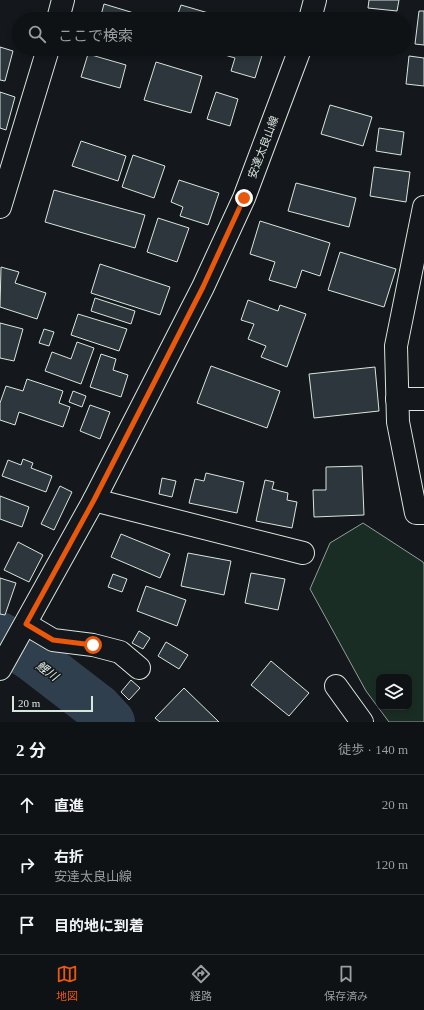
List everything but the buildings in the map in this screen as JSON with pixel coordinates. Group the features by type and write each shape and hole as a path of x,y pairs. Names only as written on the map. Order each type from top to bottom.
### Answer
{"street":[{"path":"60,12 63,0"},
{"path":"312,12 315,0"},
{"path":"0,207 46,56"},
{"name":"安達太良山線","path":"0,669 94,500 203,287 244,198 297,56"},
{"path":"424,207 422,230 396,346 398,422 416,512 424,513"},
{"path":"398,399 424,399"},
{"path":"94,500 303,553"},
{"path":"24,626 53,640 93,645 120,652 139,668"},
{"path":"336,686 362,722"}],"green space":[{"path":"363,523 423,562 424,722 389,722 380,710 412,710 412,674 376,674 376,704 366,691 310,589 330,543"}],"waterway":[{"name":"鯉川","path":"0,636 33,658 98,708 111,722"}],"route":[{"path":"93,645 53,640 26,624 94,500 203,287 244,198"}]}
